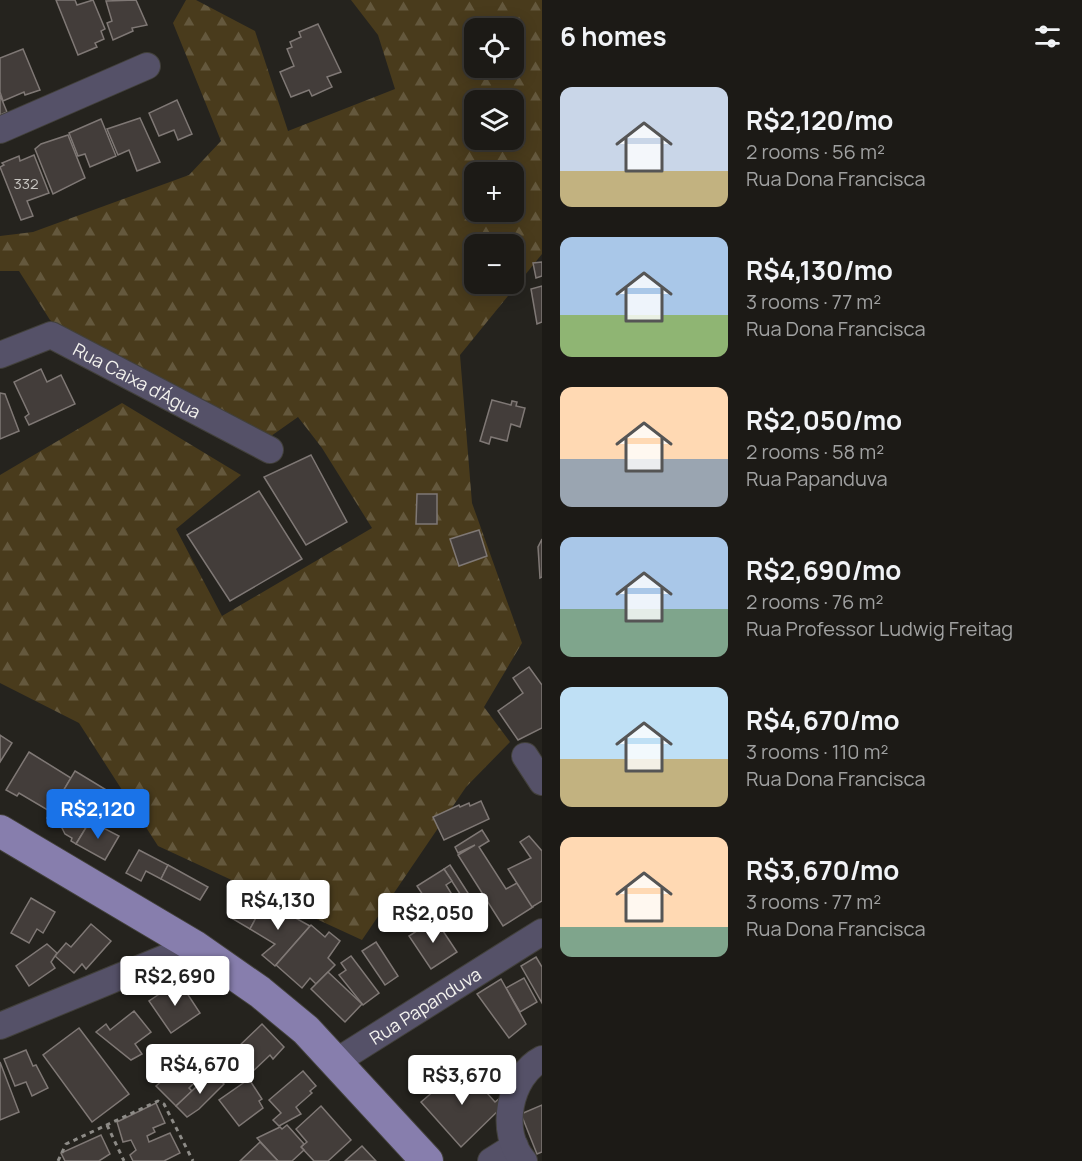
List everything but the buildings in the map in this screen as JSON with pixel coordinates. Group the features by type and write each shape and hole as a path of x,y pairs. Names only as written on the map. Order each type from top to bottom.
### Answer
{"main road":[{"path":"2,834 194,946 284,1011 337,1061 426,1161"}],"street":[{"path":"0,130 147,66"},
{"name":"Rua Caixa d'Água","path":"0,355 51,335 270,450"},
{"path":"525,756 542,782"},
{"name":"Rua Papanduva","path":"337,1061 542,932"},
{"path":"0,1026 194,946"},
{"path":"524,1156 510,1133 509,1119 519,1080 532,1064 542,1059"},
{"path":"491,1161 524,1156 542,1159"}],"path":[{"path":"58,1161 66,1144 158,1101 164,1104 193,1161"},
{"path":"107,1125 124,1161"}],"green space":[{"path":"186,0 196,0 255,31 288,131 395,89 378,35 351,0 542,0 542,254 524,276 524,234 464,234 464,294 510,294 460,355 472,503 522,643 484,707 510,742 466,787 362,940 158,846 79,723 0,683 0,475 122,403 241,475 176,529 222,616 372,528 322,448 298,417 264,441 89,349 50,320 19,271 0,271 0,236 33,232 189,175 221,141 173,23"}]}
